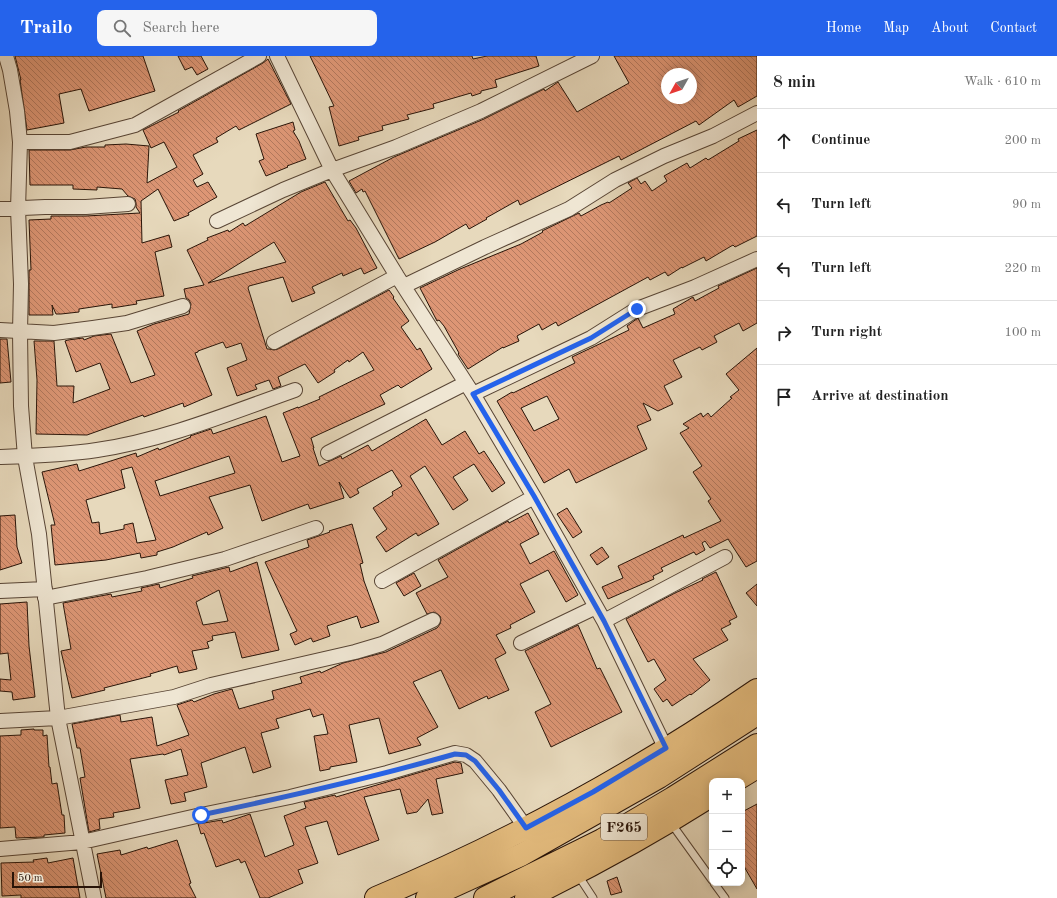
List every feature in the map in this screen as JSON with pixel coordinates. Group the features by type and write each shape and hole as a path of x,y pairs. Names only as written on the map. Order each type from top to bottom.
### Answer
{"main road":[{"path":"376,898 431,874 526,828 593,792 757,690"},
{"name":"F265","path":"426,898 521,855 658,777 757,714"},
{"name":"F265","path":"485,898 602,840 673,798 757,745"},
{"path":"739,778 757,767"},
{"path":"526,898 577,873 670,822 709,797"}],"street":[{"path":"6,56 17,111 20,142 18,209 21,284 21,406 25,457 39,534 58,718 94,898"},
{"path":"20,142 70,142 135,125 260,56"},
{"path":"277,56 332,170 400,281 470,389 534,496 604,621 666,748"},
{"path":"216,221 283,190 332,170 396,147 481,111 592,56"},
{"path":"274,342 400,281 569,209 615,180 664,156 713,136 757,113"},
{"path":"0,209 86,207 128,204"},
{"path":"328,453 470,389 591,338 637,309 695,287 757,259"},
{"path":"0,330 54,333 127,323 183,306"},
{"path":"0,457 25,457 98,450 134,442 189,427 295,390"},
{"path":"382,581 534,496"},
{"path":"0,591 45,593 147,578 225,558 316,528"},
{"path":"604,621 725,557"},
{"path":"521,643 596,607"},
{"path":"0,721 58,718 174,697 210,685 355,652 382,644 433,620"},
{"path":"0,849 82,842 201,815 290,797 387,773 455,754 466,755 475,761 499,790 526,828"}],"lane":[{"path":"670,822 709,876"},
{"path":"577,873 593,898"},
{"path":"716,886 725,898"}],"building":[{"path":"15,56 143,56 155,91 89,111 81,89 59,94 64,123 27,130 21,80"},
{"path":"178,56 201,56 208,69 197,75 192,67 185,70"},
{"path":"310,56 472,56 473,59 487,56 536,56 539,66 495,80 497,87 481,91 481,93 472,96 471,93 433,104 434,108 407,115 409,119 382,126 383,130 358,137 359,140 339,146 329,107 334,106"},
{"path":"614,56 757,56 757,96 738,107 734,100 699,125 696,121 621,160 619,156 520,205 518,200 469,229 466,224 435,242 399,259 365,191 363,192 362,189 356,193 349,181 394,157 484,119 544,89 545,91 558,82 577,112 629,83"},
{"path":"268,59 291,104 239,130 236,126 216,138 218,142 193,155 203,174 193,180 197,187 208,182 217,197 188,213 189,215 174,221 158,189 141,201 142,243 169,235 172,247 155,252 164,296 136,301 137,304 112,308 112,304 79,309 79,312 61,314 56,314 52,305 53,315 29,315 29,270 31,270 29,220 51,219 51,216 140,213 136,207 135,199 128,196 122,189 97,187 97,190 73,189 73,185 30,185 29,150 70,150 86,147 105,147 105,145 126,144 149,146 147,183 177,167 164,142 151,148 143,130 179,112 178,111"},
{"path":"293,122 295,130 293,131 299,141 306,159 266,176 259,161 264,159 256,134"},
{"path":"757,130 757,236 735,247 733,245 706,261 704,257 682,267 668,276 665,272 650,280 648,277 558,326 556,322 542,330 539,324 517,336 519,341 503,347 468,369 458,354 459,353 444,326 439,320 437,321 420,288 460,269 521,244 543,232 542,231 579,213 581,216 601,205 608,202 609,203 632,188 628,183 637,178 641,184 645,181 652,191 667,181 664,176 687,163 690,168 706,158 708,160 739,141 738,139"},
{"path":"325,182 348,221 350,220 356,228 377,268 364,274 361,268 343,276 342,273 312,287 315,293 292,302 283,277 249,286 248,288 267,349 278,349 389,290 409,321 401,327 417,350 420,348 432,369 401,388 398,385 380,395 385,404 311,438 319,466 341,456 342,459 368,445 372,451 426,419 442,445 465,431 479,454 484,451 505,483 492,492 474,464 453,477 468,500 453,510 425,466 410,476 439,524 418,536 416,533 386,552 376,537 387,529 373,508 393,495 392,492 402,486 392,470 357,489 359,493 350,498 339,482 344,498 310,509 308,504 262,521 250,485 209,497 223,528 208,535 207,532 173,547 157,552 157,555 141,558 140,553 106,560 55,565 51,525 55,525 42,472 77,464 79,471 136,453 137,457 158,448 159,450 191,437 190,436 211,429 213,434 266,416 282,462 300,456 283,413 320,399 319,397 374,370 363,352 349,362 348,360 334,370 335,372 318,383 305,364 278,377 281,386 273,389 269,380 255,385 257,389 237,396 227,368 247,360 241,343 226,348 223,342 195,353 212,395 184,407 183,403 144,417 143,415 87,435 36,434 37,380 34,341 54,341 57,386 74,386 73,403 110,389 100,363 76,372 65,341 83,338 84,340 94,336 111,334 131,383 155,375 137,331 154,324 189,314 191,304 186,298 184,289 204,285 187,250 208,240 207,238 228,230 229,232 243,223 245,226 301,192","holes":["274,242 286,262 208,283","229,456 235,473 160,496 155,481","132,467 156,540 137,543 133,523 124,525 124,529 100,534 99,522 92,523 86,500 125,488 121,470"]},
{"path":"757,268 757,323 743,331 739,323 714,336 717,342 702,350 700,347 673,360 682,377 664,386 673,404 658,411 643,403 651,420 637,426 647,449 576,483 569,469 544,483 497,401 512,392 513,393 575,363 572,357 629,330 627,326 638,318 643,328 675,314 673,309 693,297 695,301 719,288 718,286","holes":["547,396 559,419 534,431 521,408"]},
{"path":"0,339 7,339 11,382 0,383"},
{"path":"757,348 757,561 746,567 728,539 710,548 705,541 702,543 705,550 696,555 694,552 661,568 663,571 653,576 654,579 608,599 602,587 623,578 618,566 683,535 684,538 721,521 708,501 711,499 693,472 702,466 680,433 689,428 683,424 701,413 703,417 708,413 711,417 732,398 730,397 739,390 726,374"},
{"path":"567,508 582,532 573,538 557,514"},
{"path":"528,513 539,534 520,544 530,564 554,551 578,595 566,602 548,570 520,584 535,612 510,625 511,628 496,635 506,653 495,659 509,690 488,699 487,696 459,709 441,670 413,682 438,727 417,738 421,745 389,754 379,718 349,725 357,762 330,767 330,769 320,771 314,736 328,734 323,714 313,717 310,709 276,719 279,728 261,733 271,767 253,773 245,747 201,763 207,787 184,793 186,801 171,804 165,780 188,775 181,749 164,755 130,759 140,808 113,813 114,817 99,819 100,829 89,832 80,778 85,777 80,748 77,748 72,724 120,715 121,722 152,717 157,746 189,735 177,705 192,700 194,702 232,689 239,709 274,699 272,691 302,683 300,677 320,671 321,673 343,663 386,652 437,628 440,624 440,616 434,612 427,614 416,593 448,577 438,560 508,521 509,523"},
{"path":"15,515 17,547 22,563 0,570 0,516"},
{"path":"352,524 363,563 360,564 364,581 379,622 361,628 357,616 327,626 330,636 313,642 311,638 295,645 290,634 297,631 265,562 309,547 307,540"},
{"path":"602,547 609,557 597,565 590,555"},
{"path":"257,562 279,650 242,658 235,632 212,636 213,640 207,642 209,648 192,651 197,669 179,673 177,666 150,674 151,676 72,698 61,651 71,649 63,603 111,594 112,597 142,591 141,588 159,584 160,588 193,578 192,576 229,567 230,572","holes":["219,590 228,621 203,625 196,602"]},
{"path":"716,572 737,617 729,621 731,624 721,629 728,640 693,659 710,680 691,695 690,694 672,706 667,699 663,702 654,689 666,680 654,659 648,662 626,619"},
{"path":"414,573 421,586 404,596 396,583"},
{"path":"757,584 757,606 746,593"},
{"path":"27,602 29,646 35,697 13,700 12,692 0,691 0,679 11,680 8,653 0,654 0,604"},
{"path":"578,625 597,669 600,668 622,712 551,747 535,712 551,704 525,651"},
{"path":"21,730 43,730 43,736 47,735 49,767 52,784 57,783 62,815 64,815 65,833 44,835 44,837 16,838 15,827 0,828 0,736 21,735"},
{"path":"455,762 461,763 463,773 436,779 443,813 432,815 428,799 417,812 407,814 400,789 364,797 379,840 338,855 327,821 305,827 318,863 298,870 303,883 268,898 260,898 245,861 241,863 239,859 216,867 204,833 201,834 198,824 222,820 223,823 250,814 265,857 294,845 284,816 306,808 304,802 335,795 336,797"},
{"path":"757,804 757,889 745,868 745,810"},
{"path":"177,840 191,883 189,884 196,898 106,898 97,854 120,850 121,855"},
{"path":"47,858 48,863 73,858 80,898 21,898 21,895 2,896 1,863 34,862 33,860"},
{"path":"617,877 622,892 611,895 607,881"}],"route":[{"path":"201,815 290,797 387,773 455,754 466,755 475,761 499,790 526,828 639,766 666,748 604,621 534,496 473,394 591,338 637,309"}]}
